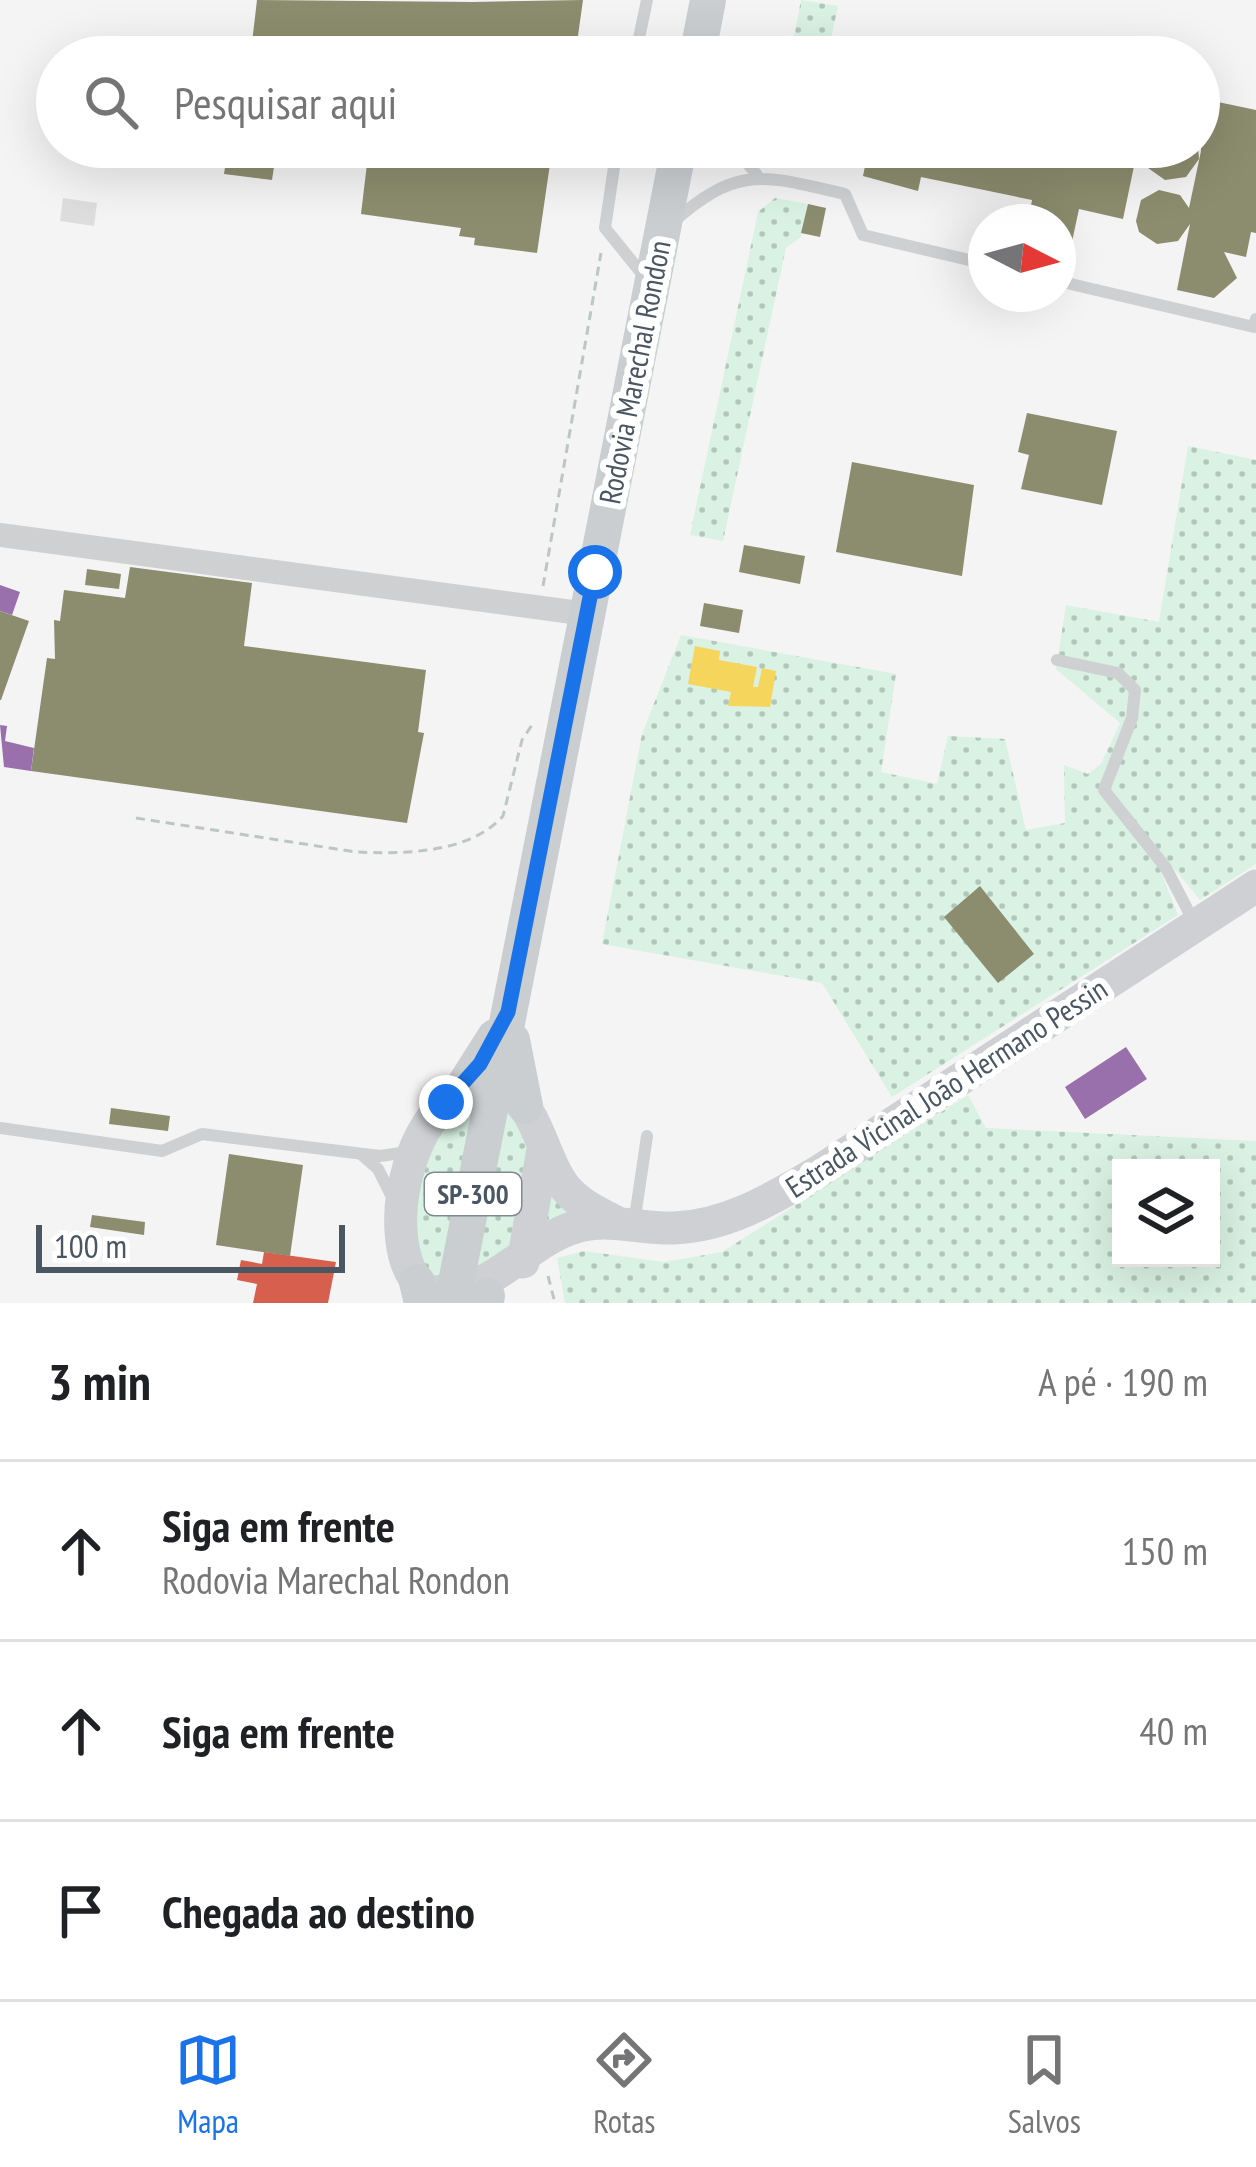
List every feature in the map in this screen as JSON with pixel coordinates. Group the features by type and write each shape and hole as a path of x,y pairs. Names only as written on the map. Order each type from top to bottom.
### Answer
{"main road":[{"path":"701,36 708,0"},
{"name":"Rodovia Marechal Rondon","path":"452,1298 675,168"},
{"name":"Estrada Vicinal João Hermano Pessin","path":"452,1298 523,1262 566,1230 625,1223 704,1224 781,1193 1256,886"},
{"path":"452,1298 405,1252 402,1215 415,1150 431,1117 493,1095 543,1149 568,1191 625,1223"},
{"path":"523,1262 543,1149"}],"street":[{"path":"0,535 586,614"}],"lane":[{"path":"639,36 646,0"},
{"path":"614,168 605,228 651,286"},
{"path":"751,168 757,175"},
{"path":"662,232 716,192 757,175 845,194 862,235 968,260"},
{"path":"1076,285 1254,327 1256,319"},
{"path":"1058,660 1118,673 1135,690 1132,718 1104,790 1166,868 1196,925"},
{"path":"0,1128 162,1151 202,1134 361,1154 415,1150"},
{"path":"625,1223 646,1136"},
{"path":"361,1154 378,1169 402,1215"}],"path":[{"path":"539,605 605,228"},
{"path":"136,818 356,852 464,842 503,816 528,728 568,706"}],"green space":[{"path":"801,0 838,6 832,36 794,36"},
{"path":"775,198 808,204 801,237 786,248 723,541 690,535 758,212"},
{"path":"1188,446 1256,460 1256,864 1200,900 1172,866 1161,872 1178,915 892,1097 822,983 602,944 642,734 681,635 896,674 881,772 937,784 948,736 1005,739 1026,830 1065,823 1064,765 1088,774 1101,764 1120,723 1056,669 1066,605 1159,622"},
{"path":"968,1095 986,1128 1256,1141 1256,1303 565,1303 557,1258 584,1251 664,1262 722,1252"},
{"path":"500,1100 576,1207 541,1237 435,1286 409,1236 435,1120 444,1110"}],"building: Moradias":[{"path":"695,646 720,651 719,660 757,667 753,687 758,687 762,668 776,671 770,707 728,706 731,692 688,684"}],"building: Comércio":[{"path":"264,1252 336,1262 328,1303 253,1303 257,1284 237,1280 241,1260 262,1264"}],"building: Escritórios":[{"path":"0,585 20,592 12,615 0,611"},
{"path":"0,725 7,726 5,741 34,748 31,771 4,767"},
{"path":"1126,1047 1147,1079 1085,1119 1065,1087"}],"building: Indústria":[{"path":"257,0 583,0 578,36 253,36"},
{"path":"1220,102 1256,110 1256,233 1251,232 1246,257 1224,252 1237,278 1214,298 1177,290 1190,224 1178,241 1157,244 1139,232 1136,221 1141,200 1159,190 1180,195 1189,208 1197,168 1220,168"},
{"path":"225,168 274,168 272,180 224,174"},
{"path":"366,168 549,168 537,253 474,245 475,238 459,236 461,228 361,214"},
{"path":"865,168 1134,168 1123,219 1079,209 1076,223 1076,204 1031,204 1032,200 921,177 918,191 863,176"},
{"path":"1148,168 1192,168 1186,177 1165,180"},
{"path":"808,204 826,208 820,237 801,233"},
{"path":"1027,413 1117,431 1102,505 1021,489 1029,455 1018,452"},
{"path":"852,462 974,485 962,576 836,552"},
{"path":"744,545 805,556 800,584 739,572"},
{"path":"130,567 252,583 244,646 426,670 418,732 424,733 407,823 31,771 47,658 55,659 54,620 60,621 64,590 125,598"},
{"path":"87,569 121,574 119,589 85,585"},
{"path":"704,603 743,610 739,633 700,626"},
{"path":"0,611 29,621 1,700 0,700"},
{"path":"980,886 1034,954 998,983 944,917"},
{"path":"111,1108 170,1116 168,1131 109,1124"},
{"path":"229,1154 303,1165 290,1256 216,1245"},
{"path":"92,1215 145,1222 144,1235 90,1227"}],"building: Outros":[{"path":"63,198 97,203 94,226 60,221"}],"route":[{"path":"446,1102 460,1092 480,1064 508,1012 595,572"}]}
